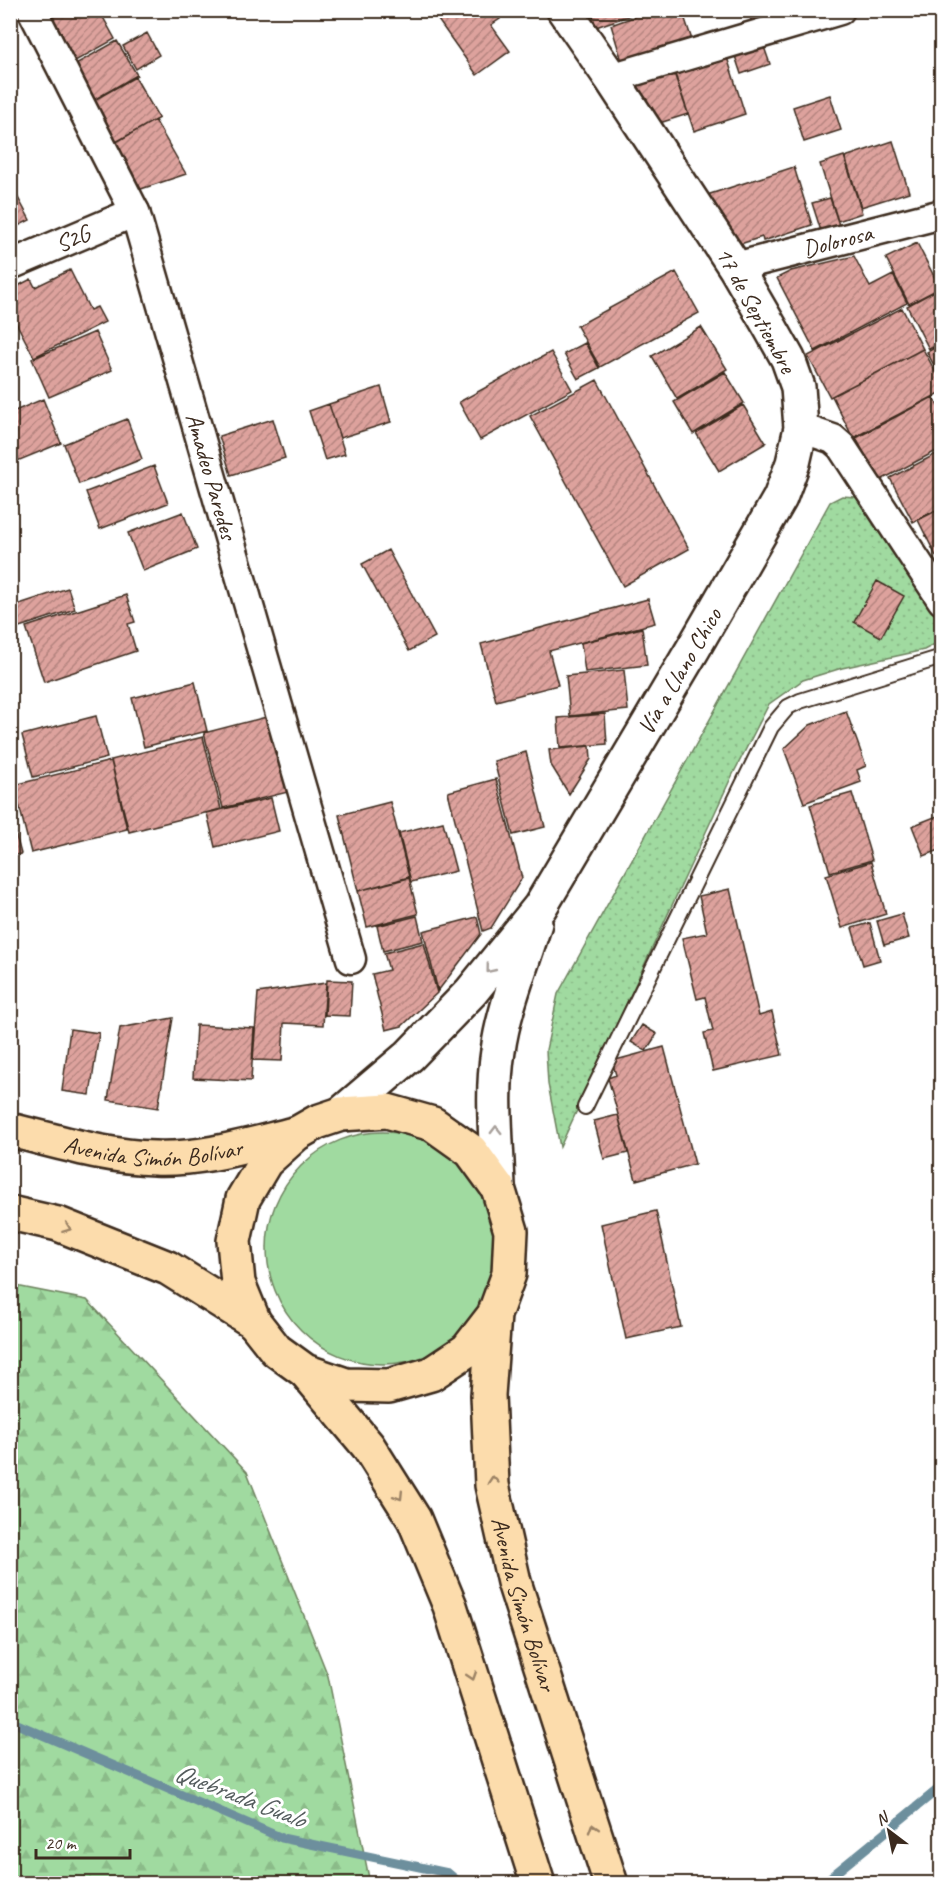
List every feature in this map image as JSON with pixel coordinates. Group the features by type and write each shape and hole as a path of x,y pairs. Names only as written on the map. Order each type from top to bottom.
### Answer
{"highway":[{"path":"305,1371 346,1385 389,1386 431,1374 467,1350 494,1315 509,1274 511,1230 498,1188 471,1151 433,1124 387,1111 341,1114 317,1122 296,1134 265,1162 243,1199 234,1241 238,1283 254,1322 276,1350 305,1371 368,1446 414,1519 450,1606 538,1884"},
{"name":"Avenida Simón Bolívar","path":"10,1130 94,1150 154,1158 202,1156 296,1134"},
{"path":"10,1213 58,1224 168,1268 254,1322"},
{"name":"Avenida Simón Bolívar","path":"494,1315 488,1395 492,1485 514,1582 611,1884"}],"street":[{"name":"Amadeo Paredes","path":"32,10 135,212 351,959"},
{"name":"17 de Septiembre","path":"564,10 735,267 788,359 798,387 801,428"},
{"path":"611,78 840,10"},
{"name":"S2G","path":"10,266 135,212"},
{"name":"Dolorosa","path":"735,267 942,214"},
{"path":"801,428 833,439 841,446 942,600"},
{"name":"Vía a Llano Chico","path":"341,1114 410,1056 471,992 540,907 780,498 793,463 801,428"},
{"name":"Vía a Llano Chico","path":"498,1188 495,1096 498,1051 504,1023 540,907"}],"lane":[{"path":"585,1107 766,737 780,715 800,700 942,657"}],"green space":[{"path":"842,496 866,501 937,608 941,618 941,641 924,650 842,668 803,680 769,704 730,780 560,1147 548,1084 546,1050 558,994 830,502"},
{"path":"372,1132 394,1132 438,1145 457,1158 473,1174 486,1193 494,1214 499,1248 497,1271 486,1303 473,1322 457,1338 438,1351 417,1359 394,1364 372,1364 328,1351 309,1338 293,1322 280,1303 272,1282 267,1259 267,1237 280,1193 293,1174 309,1158 328,1145 349,1137"},
{"path":"11,1285 87,1300 247,1472 328,1676 370,1883 11,1883"}],"building":[{"path":"45,10 99,10 115,39 68,65"},
{"path":"431,10 494,10 500,19 491,25 510,51 477,75"},
{"path":"591,10 645,10 596,27"},
{"path":"653,10 682,10 695,49 625,71 611,25"},
{"path":"748,10 787,10 789,18 754,30"},
{"path":"147,33 159,55 136,69 123,46"},
{"path":"117,41 137,75 92,101 72,66"},
{"path":"762,41 770,64 741,74 733,50"},
{"path":"726,54 745,114 694,131 674,71"},
{"path":"672,67 688,114 650,126 635,79"},
{"path":"135,77 159,118 105,148 82,107"},
{"path":"830,95 841,130 804,142 793,107"},
{"path":"155,120 186,174 129,193 104,149"},
{"path":"893,141 909,192 861,207 845,157"},
{"path":"844,156 862,213 838,221 820,164"},
{"path":"794,167 812,225 763,241 762,237 737,245 707,195"},
{"path":"10,183 30,220 10,230"},
{"path":"830,198 839,225 821,231 812,203"},
{"path":"917,243 940,288 909,304 886,258"},
{"path":"854,256 870,287 893,275 907,303 815,351 777,278 791,271"},
{"path":"70,270 90,310 97,307 105,322 34,357 10,311 10,290 31,279 35,287"},
{"path":"676,272 699,313 600,367 577,326"},
{"path":"942,287 942,343 929,349 907,306"},
{"path":"902,308 923,349 830,397 808,356"},
{"path":"701,327 727,369 677,399 652,356"},
{"path":"95,332 112,370 49,397 32,359"},
{"path":"585,343 599,368 578,379 564,354"},
{"path":"942,344 942,380 927,352"},
{"path":"923,349 942,384 942,392 853,438 832,396"},
{"path":"551,352 572,390 480,440 459,402"},
{"path":"725,372 744,403 693,434 674,402"},
{"path":"597,380 689,549 623,586 530,416"},
{"path":"381,387 391,422 340,438 329,404"},
{"path":"933,397 942,413 942,448 879,481 856,438"},
{"path":"43,399 61,443 10,464 10,413"},
{"path":"329,404 345,454 325,460 309,411"},
{"path":"743,405 766,443 719,471 696,433"},
{"path":"127,419 142,459 79,484 64,444"},
{"path":"273,419 285,458 231,475 219,436"},
{"path":"942,451 942,507 913,522 890,478"},
{"path":"154,466 168,503 100,529 86,492"},
{"path":"942,508 942,558 938,560 918,520"},
{"path":"183,512 197,549 143,571 128,533"},
{"path":"388,550 435,637 409,651 362,564"},
{"path":"877,581 904,596 881,637 854,622"},
{"path":"68,588 75,609 10,630 10,607"},
{"path":"126,595 135,622 128,624 136,651 44,682 26,627"},
{"path":"648,599 655,623 549,651 558,685 496,701 481,644"},
{"path":"642,628 647,665 585,672 581,643"},
{"path":"624,670 628,710 570,716 566,676"},
{"path":"195,682 207,731 144,747 132,698"},
{"path":"846,711 866,766 857,770 861,782 804,803 784,749 810,725"},
{"path":"605,714 607,744 560,748 558,718"},
{"path":"274,715 292,791 223,808 204,733"},
{"path":"96,716 107,758 33,777 22,735"},
{"path":"203,737 221,809 129,832 111,760"},
{"path":"590,746 591,759 569,794 551,765 549,750"},
{"path":"526,752 545,827 513,835 494,761"},
{"path":"111,761 127,829 31,853 14,785"},
{"path":"496,779 522,878 491,928 483,931 448,792"},
{"path":"852,793 872,860 830,872 810,805"},
{"path":"271,798 279,831 215,847 207,813"},
{"path":"390,802 409,877 358,891 339,815"},
{"path":"10,813 21,854 10,856"},
{"path":"942,814 942,849 924,856 912,826"},
{"path":"443,822 456,871 411,882 399,833"},
{"path":"871,862 886,914 842,928 826,875"},
{"path":"409,878 418,914 367,927 358,891"},
{"path":"730,889 759,1016 772,1012 782,1055 713,1071 704,1033 713,1031 705,997 697,999 682,938 707,933 699,896"},
{"path":"902,914 909,938 884,945 877,921"},
{"path":"417,916 423,941 383,951 377,926"},
{"path":"477,917 481,934 438,991 423,931"},
{"path":"870,923 880,960 863,965 852,928"},
{"path":"424,943 437,993 402,1026 386,1030 372,974 389,970 384,953"},
{"path":"327,980 352,981 350,1016 325,1015"},
{"path":"326,983 323,1025 284,1023 282,1061 253,1060 258,993"},
{"path":"173,1018 158,1108 108,1100 120,1028"},
{"path":"196,1025 254,1028 251,1081 193,1078"},
{"path":"642,1025 657,1034 646,1051 631,1042"},
{"path":"70,1029 99,1033 90,1095 62,1091"},
{"path":"664,1047 695,1164 636,1180 608,1078 616,1075 612,1061"},
{"path":"618,1115 628,1153 604,1159 594,1121"},
{"path":"656,1211 681,1327 626,1339 601,1224"}],"waterway":[{"name":"Quebrada Gualo","path":"10,1721 282,1838 448,1873 461,1884"},
{"name":"Quebrada Gualo","path":"822,1884 942,1786"}]}
